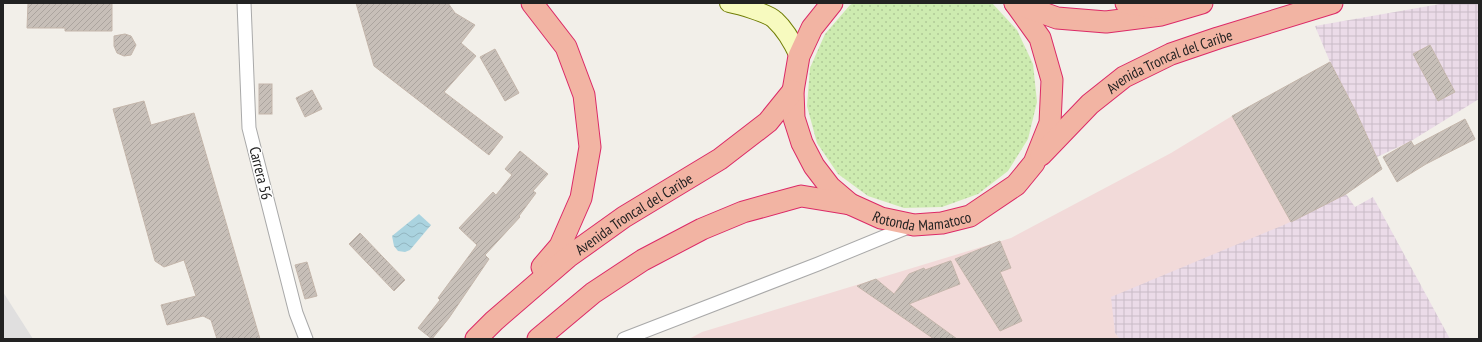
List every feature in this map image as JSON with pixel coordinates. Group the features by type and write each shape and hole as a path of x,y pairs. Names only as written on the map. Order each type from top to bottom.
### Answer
{"highway":[{"path":"494,321 560,246 581,198 590,147 584,95 566,47 532,3"},
{"name":"Rotonda Mamatoco","path":"832,3 812,28 799,56 793,92 794,118 802,143 814,166 830,187 850,204 881,218 914,225 942,224 970,216 1016,185 1034,163 1050,123 1052,80 1040,38 1015,3"},
{"path":"1015,3 1058,18 1106,22 1161,15 1202,3"},
{"path":"1126,3 1161,8 1192,3"},
{"name":"Avenida Troncal del Caribe","path":"1034,163 1090,104 1124,78 1171,54 1332,3"},
{"name":"Avenida Troncal del Caribe","path":"476,339 494,321 568,257 617,222 720,159 768,122 793,92"},
{"path":"538,339 600,289 643,260 702,229 743,212 801,196 850,204"}],"main road":[{"path":"729,3 741,5 774,19 791,40 799,56"}],"street":[{"name":"Carrera 56","path":"244,3 249,128 296,313 306,339"},
{"path":"632,338 914,225"}],"shaded area":[{"path":"1446,3 1479,3 1479,99 1411,141 1377,157 1330,62 1315,26"},
{"path":"1232,116 1291,222 1115,333 1120,339 689,339 702,332 1011,238 1171,153"},
{"path":"1346,194 1355,207 1373,197 1450,339 1120,339 1115,333 1111,297 1286,224"},
{"path":"3,292 33,339 3,339"}],"green space":[{"path":"854,3 992,3 1017,30 1033,64 1037,102 1028,139 1008,171 978,194 942,207 904,208 868,196 838,174 817,143 807,106 810,68 825,34 850,5"}],"water":[{"path":"419,214 431,225 410,250 405,252 398,251 394,246 392,236"}],"building":[{"path":"28,3 112,3 112,31 65,31 65,28 27,28"},
{"path":"356,3 448,3 455,13 475,25 461,43 476,56 444,92 503,137 489,155 374,66"},
{"path":"125,34 131,36 136,45 131,55 124,56 117,53 114,46 114,36"},
{"path":"1430,45 1455,92 1438,101 1413,54"},
{"path":"495,49 519,93 505,101 480,57"},
{"path":"1330,62 1357,114 1382,169 1346,194 1291,222 1232,116"},
{"path":"259,84 272,84 272,114 259,114"},
{"path":"312,90 322,109 305,117 296,98"},
{"path":"144,101 151,125 194,113 260,339 217,339 211,320 203,316 167,325 161,305 196,296 184,260 164,267 155,261 113,109"},
{"path":"1465,119 1475,139 1426,164 1397,182 1383,157 1411,141 1414,146"},
{"path":"520,151 548,174 533,191 536,193 519,216 520,217 485,255 489,259 449,318 432,339 418,328 440,300 438,298 477,245 459,228 493,192 496,195 512,175 505,169"},
{"path":"360,233 405,280 394,291 349,244"},
{"path":"1000,241 1011,268 1000,272 1022,321 1000,331 955,259"},
{"path":"950,261 960,284 909,304 957,339 934,339 857,286 876,279 894,294 909,274"},
{"path":"307,262 317,296 305,299 295,265"}]}
